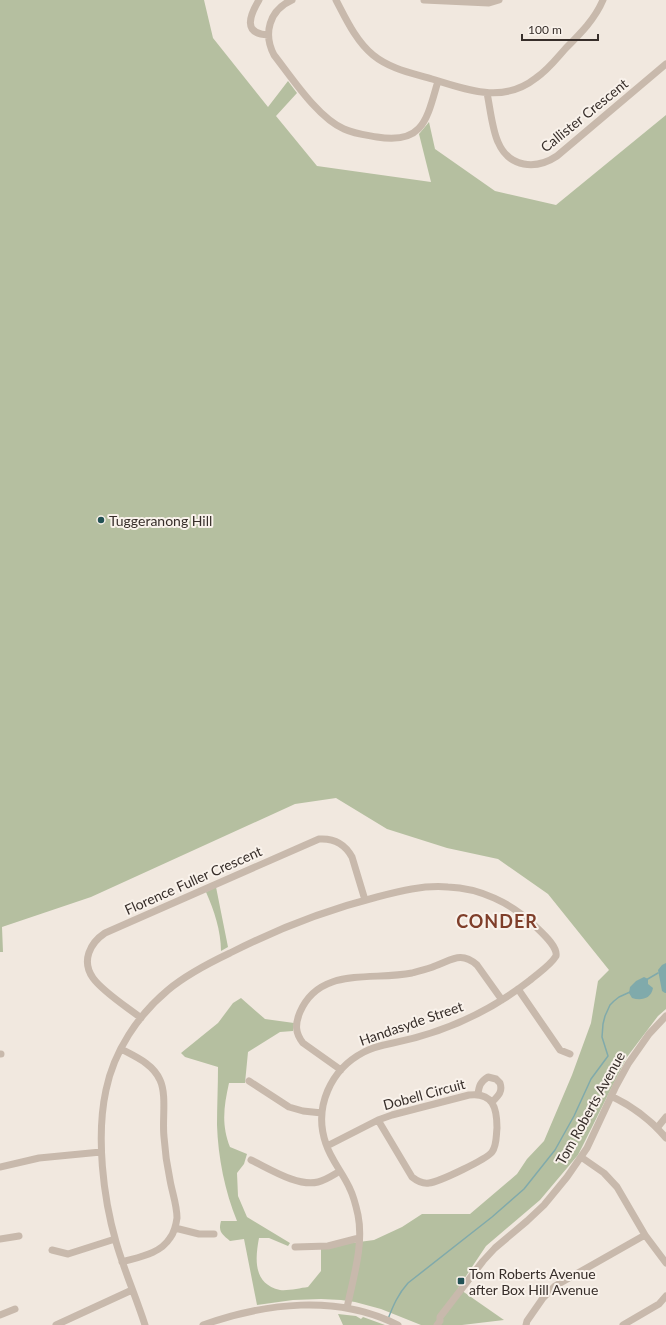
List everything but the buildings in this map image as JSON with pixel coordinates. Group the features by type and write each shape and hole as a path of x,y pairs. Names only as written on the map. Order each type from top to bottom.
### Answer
{"street":[{"path":"259,0 252,13 250,25 257,33 268,35"},
{"path":"292,0 283,5 275,13 270,24 268,35 270,48 319,112 333,124 355,133 391,139 400,139 413,134 428,117 438,81"},
{"path":"336,0 356,36 373,55 383,62 394,68 476,92 487,93 500,93 513,90 525,85 537,77 588,26 599,10 603,0"},
{"path":"424,0 489,3 499,0"},
{"name":"Callister Crescent","path":"487,93 497,139 503,151 510,158 518,162 536,165 545,163 557,156 666,64"},
{"name":"Florence Fuller Crescent","path":"141,1018 99,985 91,976 88,968 88,953 90,947 96,940 105,934 319,839 330,839 338,842 349,851 365,900"},
{"name":"Handasyde Street","path":"348,1308 359,1238 358,1217 350,1189 327,1146 322,1129 322,1112 327,1089 333,1079 354,1057 378,1046 422,1036 447,1028 481,1012 518,989 554,960 557,953 554,947 541,932 514,908 478,892 450,887 432,886 415,888 365,900"},
{"path":"145,1325 115,1239 106,1192 102,1152 101,1128 106,1089 120,1050 141,1018 169,989 207,964 277,931 365,900"},
{"path":"341,1070 303,1043 299,1038 296,1028 298,1016 308,998 330,982 353,977 408,974 454,958 463,957 478,964 502,1000"},
{"path":"518,989 560,1050 570,1054"},
{"name":"Tom Roberts Avenue","path":"437,1325 440,1318 483,1261 495,1248 527,1221 552,1196 581,1157 597,1128 611,1096 634,1054 649,1034 666,1016"},
{"path":"120,1050 141,1060 149,1066 156,1073 163,1089 164,1138 169,1178 177,1219 170,1239 161,1248 149,1254 122,1262"},
{"name":"Dobell Circuit","path":"478,1094 482,1081 488,1077 496,1079 500,1083 501,1092 500,1095 492,1102"},
{"path":"249,1081 289,1107 303,1111 322,1112"},
{"name":"Dobell Circuit","path":"327,1146 378,1120 392,1115 478,1094 492,1102 497,1114 495,1147 492,1153 483,1160 428,1184 418,1182 412,1177 378,1120"},
{"path":"611,1096 635,1110 657,1128 666,1138"},
{"path":"657,1128 666,1116"},
{"path":"0,1167 40,1158 102,1152"},
{"path":"581,1157 604,1173 617,1187 645,1235 666,1263"},
{"path":"252,1160 302,1182 318,1182 340,1171"},
{"path":"175,1228 200,1234 214,1234"},
{"path":"526,1325 527,1321 543,1298 555,1286 645,1235"},
{"path":"0,1239 18,1236"},
{"path":"295,1247 328,1246 359,1238"},
{"path":"52,1250 68,1254 115,1239"},
{"path":"56,1325 132,1290"},
{"path":"623,1325 660,1304 666,1296"},
{"path":"203,1325 231,1316 269,1308 314,1305 362,1310 398,1325"},
{"path":"139,1307 150,1325"},
{"path":"0,1315 15,1309"},
{"name":"Tom Roberts Avenue","path":"432,1325 437,1318 440,1318"}],"green space":[{"path":"0,0 204,0 213,38 268,107 288,81 297,93 276,116 317,166 431,182 419,134 429,122 435,149 495,191 556,205 666,115 666,1009 658,1016 627,1057 578,1155 540,1200 486,1246 458,1288 504,1320 462,1325 421,1325 381,1309 341,1300 293,1300 257,1305 244,1239 230,1241 220,1230 221,1221 237,1221 223,1174 219,1149 217,1125 218,1067 185,1057 181,1053 218,1023 233,1003 241,998 265,1019 294,1023 293,1031 280,1032 248,1052 245,1083 229,1083 224,1123 230,1147 247,1154 244,1164 237,1173 238,1196 247,1217 290,1243 288,1246 269,1238 259,1238 257,1262 260,1276 271,1287 280,1290 308,1287 321,1271 321,1247 374,1240 402,1227 422,1214 470,1214 517,1174 527,1159 544,1141 572,1075 591,1023 598,981 609,970 548,894 498,859 447,848 387,829 336,798 295,804 91,897 2,927 3,952 0,952"},
{"path":"216,887 228,947 221,951 220,936 212,906 206,892"},
{"path":"338,1314 356,1316 361,1319 363,1317 385,1325 343,1325"}],"water":[{"path":"666,963 665,993 662,991 658,970"},
{"path":"644,977 648,979 648,984 653,988 652,992 648,997 642,999 632,998 629,993 630,987 636,981"}],"waterway":[{"path":"646,980 658,973"},
{"path":"388,1319 404,1287 492,1217 524,1189 555,1150 574,1116 591,1079 608,1056 602,1037 603,1024 610,1005 619,997 630,992"}],"place":[{"name":"Tuggeranong Hill","path":"101,520"},
{"name":"Tom Roberts Avenue after Box Hill Avenue","path":"461,1281"}],"district":[{"name":"CONDER","path":"497,921"}]}
